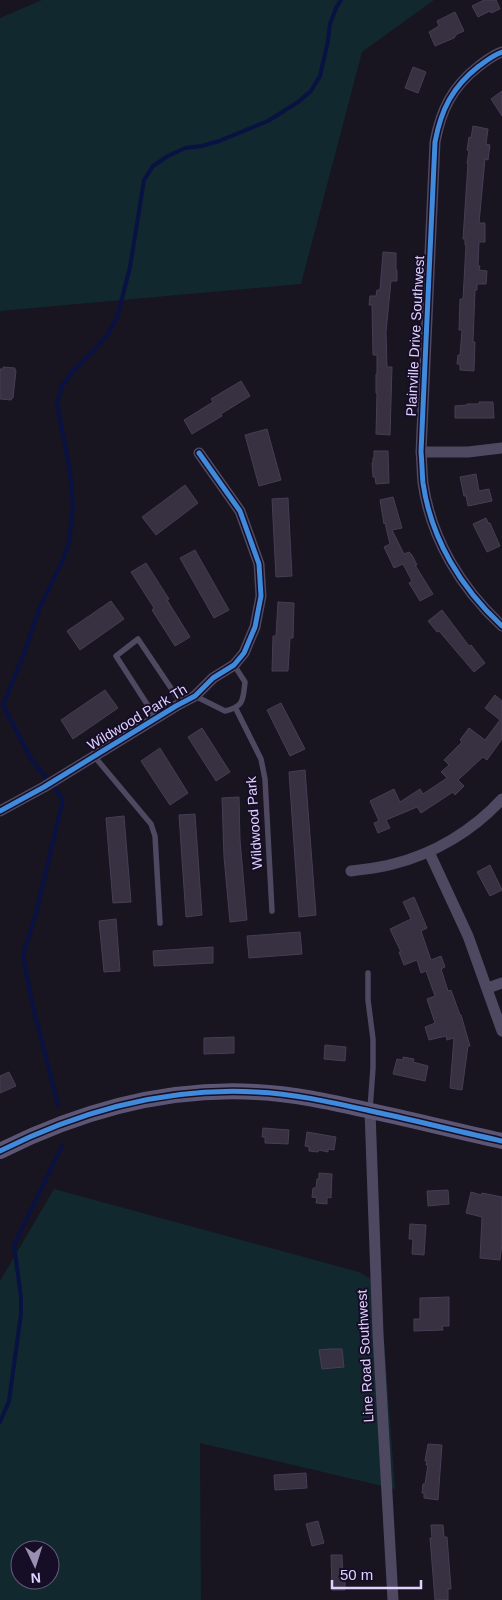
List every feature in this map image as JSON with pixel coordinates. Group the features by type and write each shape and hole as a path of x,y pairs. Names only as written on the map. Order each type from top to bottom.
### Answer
{"street":[{"name":"Plainville Drive Southwest","path":"502,52 494,55 466,76 445,107 437,133 434,162 421,452 425,492 430,515 441,544 456,573 485,610 502,626"},
{"path":"421,452 468,452 502,448"},
{"name":"Wildwood Park Th","path":"0,811 44,787 195,696 212,678 234,665 244,652 254,627 261,596 259,564 240,511 199,453"},
{"path":"351,871 392,865 429,852 468,829 502,799"},
{"path":"429,852 468,936 502,1031"},
{"path":"488,988 502,983"},
{"path":"0,1151 34,1134 97,1111 153,1098 205,1092 266,1093 312,1098 502,1141"},
{"name":"Line Road Southwest","path":"370,1111 378,1334 393,1600"}],"lane":[{"path":"156,718 116,656 138,639 181,703"},
{"path":"195,696 225,711 236,709 243,700 245,682 234,665"},
{"name":"Wildwood Park","path":"236,709 261,759 265,779 272,912"},
{"path":"94,756 151,824 155,836 160,923"},
{"path":"368,973 368,1000 373,1039 370,1111"}],"green space":[{"path":"42,0 434,0 362,52 301,284 0,311 0,18"},
{"path":"54,1189 359,1272 380,1284 395,1489 200,1443 201,1600 0,1600 0,1281"}],"building":[{"path":"484,0 496,0 500,9 491,13 490,11 478,17 472,6"},
{"path":"455,12 464,31 457,34 454,38 435,46 429,32 439,26 437,21"},
{"path":"413,67 426,72 418,93 405,88"},
{"path":"502,91 502,116 491,99"},
{"path":"473,126 488,129 486,144 490,145 488,160 485,159 479,223 485,223 485,242 479,242 478,266 480,266 479,270 487,271 486,284 477,284 477,290 475,290 474,371 460,370 460,364 457,364 458,355 460,355 462,330 459,330 460,299 463,299 466,245 465,239 463,239 469,151 467,150"},
{"path":"383,252 396,253 397,270 397,281 391,281 386,332 387,367 392,367 390,435 376,434 377,355 373,355 372,305 369,305 370,296 376,296 377,290 380,290"},
{"path":"3,367 15,368 16,371 13,398 11,400 0,399 0,369 3,369"},
{"path":"241,381 250,396 192,434 184,420 213,402 211,399"},
{"path":"479,402 493,402 494,418 455,418 455,406 479,404"},
{"path":"267,429 281,480 259,486 245,435"},
{"path":"374,451 388,451 389,483 376,484 375,477 373,477 372,463"},
{"path":"476,474 479,491 489,489 492,501 468,506 460,477"},
{"path":"185,485 198,503 156,535 142,517"},
{"path":"393,497 402,528 392,530 404,554 409,552 412,555 417,565 415,565 433,594 420,601 409,583 412,581 403,564 394,568 384,547 390,544 380,500"},
{"path":"288,498 292,576 276,577 272,499"},
{"path":"486,518 500,546 487,552 473,524"},
{"path":"195,550 229,610 214,618 180,558"},
{"path":"146,563 190,637 175,646 131,572"},
{"path":"111,601 124,619 80,650 67,631"},
{"path":"278,602 294,603 293,638 290,638 288,671 272,671 273,636 276,636"},
{"path":"442,610 469,646 471,645 485,663 474,672 428,621"},
{"path":"105,690 118,708 73,739 61,720"},
{"path":"495,695 502,701 502,739 487,760 483,757 458,780 464,786 455,795 453,792 421,813 417,807 386,820 390,828 378,833 374,823 379,821 370,801 394,789 400,802 420,789 423,794 447,778 441,772 449,765 444,760 462,742 460,740 469,728 485,740 500,720 485,708"},
{"path":"281,703 305,749 290,756 267,710"},
{"path":"202,728 230,772 216,781 188,737"},
{"path":"160,748 188,793 170,805 141,761"},
{"path":"305,770 316,915 299,917 289,772"},
{"path":"239,797 240,840 247,920 230,922 224,857 222,798"},
{"path":"195,814 202,915 186,917 179,815"},
{"path":"124,816 131,902 113,903 106,818"},
{"path":"490,865 502,890 490,896 477,872"},
{"path":"414,897 427,928 421,931 431,960 441,956 445,967 441,969 448,991 451,990 461,1015 470,1046 468,1046 462,1090 450,1088 454,1038 447,1040 446,1036 429,1040 425,1027 435,1023 427,999 435,996 426,971 421,973 417,960 404,965 399,952 401,952 390,929 411,919 403,902"},
{"path":"116,919 120,971 104,972 99,921"},
{"path":"300,932 302,954 249,958 247,936"},
{"path":"213,947 213,963 154,966 153,951"},
{"path":"234,1037 234,1053 204,1054 204,1038"},
{"path":"325,1045 346,1047 345,1061 324,1059"},
{"path":"403,1057 414,1059 413,1062 428,1066 425,1081 393,1074 397,1059 403,1060"},
{"path":"9,1072 16,1086 0,1093 0,1076"},
{"path":"263,1128 289,1130 288,1144 265,1143 265,1137 262,1137"},
{"path":"307,1132 336,1137 334,1150 328,1149 328,1152 319,1150 318,1152 309,1151 309,1147 305,1146"},
{"path":"319,1173 332,1174 331,1198 327,1197 327,1204 316,1203 317,1198 312,1197 313,1188 316,1188 317,1179 319,1179"},
{"path":"448,1190 449,1204 428,1206 427,1191"},
{"path":"471,1192 502,1197 500,1260 480,1258 482,1217 466,1213"},
{"path":"410,1224 426,1225 424,1255 412,1254 413,1239 409,1239"},
{"path":"449,1297 449,1326 442,1326 443,1330 414,1331 414,1319 420,1319 420,1298"},
{"path":"342,1349 344,1367 322,1369 319,1350"},
{"path":"428,1444 442,1445 438,1500 424,1498 424,1493 422,1493 428,1465 426,1465 427,1461 425,1461"},
{"path":"306,1473 307,1488 275,1490 274,1475"},
{"path":"318,1521 324,1543 312,1546 306,1524"},
{"path":"431,1525 443,1525 444,1537 447,1537 451,1589 448,1589 448,1600 435,1600 430,1538 432,1538"},
{"path":"331,1555 342,1555 345,1590 332,1590"}],"waterway":[{"path":"58,1105 32,1003 23,955 35,917 63,799 31,759 3,705 40,607 63,560 69,542 73,507 70,472 57,403 62,386 72,372 108,334 117,318 130,267 144,180 153,166 185,148 219,141 268,121 298,102 311,91 320,76 330,24 341,0"},
{"path":"0,1422 9,1401 21,1314 21,1297 14,1245 62,1146"}],"cycle path":[{"path":"502,52 479,66 455,91 444,109 435,142 421,452 423,483 427,504 441,543 450,561 473,596 502,626"},
{"path":"0,811 44,787 195,696 213,678 234,665 244,653 255,627 261,596 259,564 240,511 199,453"},
{"path":"0,1151 61,1124 92,1113 157,1098 189,1093 222,1091 272,1093 318,1100 502,1141"}]}
